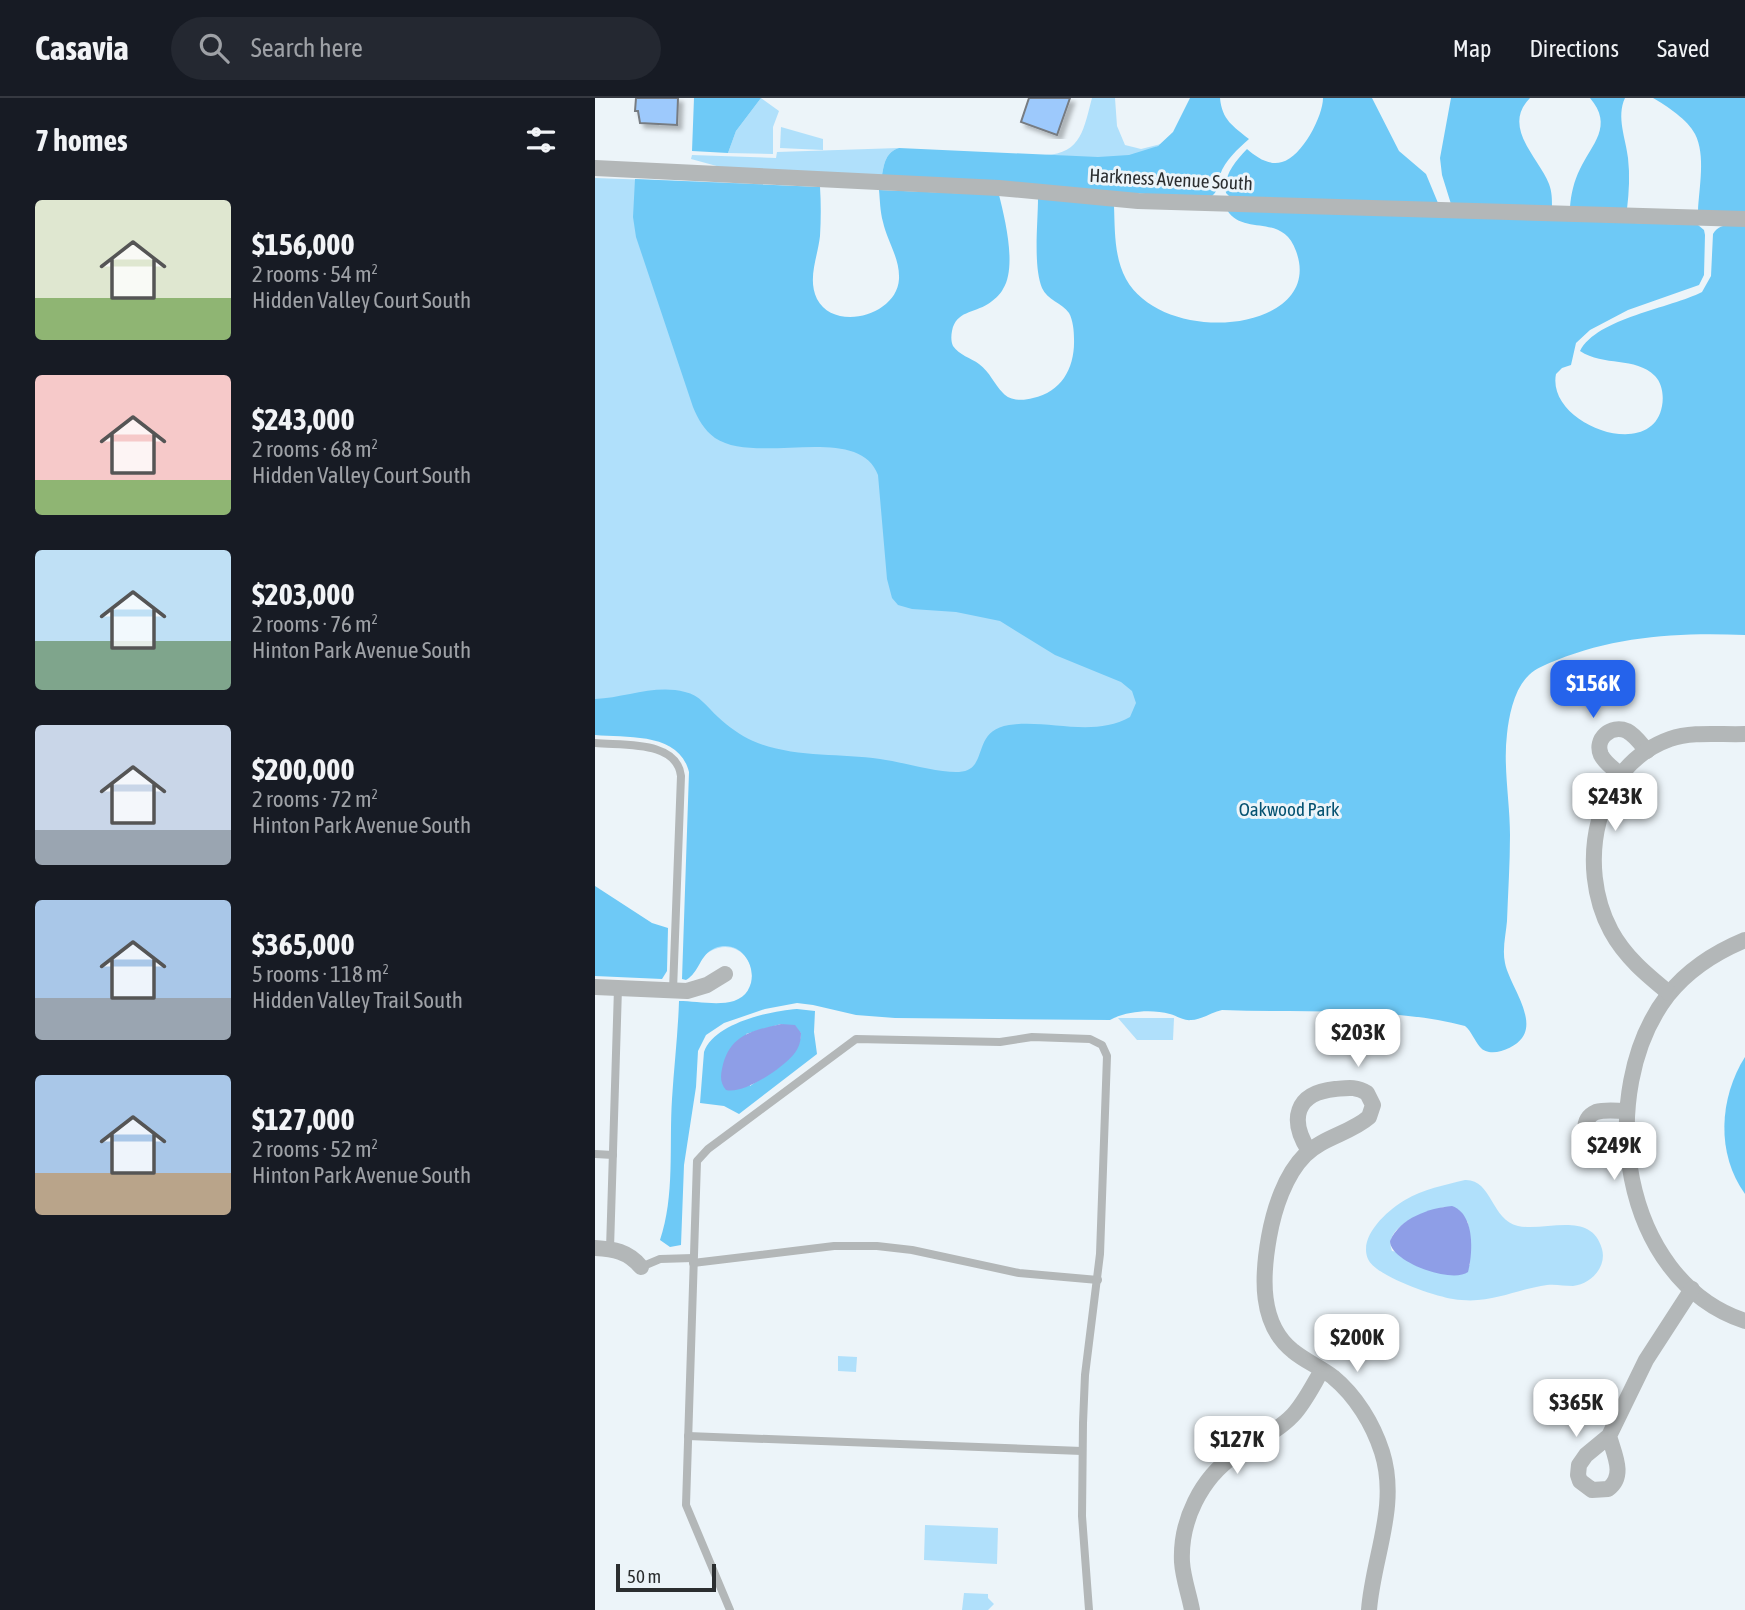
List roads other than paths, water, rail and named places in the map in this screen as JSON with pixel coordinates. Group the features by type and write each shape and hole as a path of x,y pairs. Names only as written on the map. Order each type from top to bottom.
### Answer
{"street":[{"name":"Harkness Avenue South","path":"595,168 1020,190 1138,201 1745,219"},
{"path":"1622,775 1601,755 1600,744 1604,735 1613,729 1625,730 1647,751"},
{"path":"1669,993 1639,968 1622,947 1606,919 1596,892 1593,866 1596,834 1607,798 1622,775 1647,751 1678,737 1745,734"},
{"path":"1745,940 1705,961 1669,993 1652,1020 1637,1056 1630,1082 1627,1111 1627,1146 1632,1178 1647,1223 1667,1259 1692,1289 1721,1310 1745,1321"},
{"path":"595,986 698,989 725,974"},
{"path":"1309,1151 1298,1124 1300,1108 1305,1100 1325,1090 1352,1087 1367,1093 1373,1105 1369,1117 1309,1151 1294,1169 1276,1209 1267,1248 1265,1289 1269,1316 1281,1339 1296,1354 1342,1386 1363,1413 1376,1437 1386,1467 1386,1521 1373,1573 1369,1610"},
{"path":"1627,1111 1595,1113 1587,1121 1585,1130 1589,1140 1598,1147 1627,1146"},
{"path":"602,1249 627,1254 641,1266"},
{"path":"1609,1436 1646,1360 1692,1289"},
{"path":"1192,1610 1182,1551 1188,1520 1197,1497 1222,1464 1292,1416 1322,1370"}],"lane":[{"path":"595,743 661,750 673,756 679,766 681,776 673,990"},
{"path":"602,1249 613,1155 618,988"},
{"path":"730,1610 686,1505 693,1261 697,1165 700,1158 851,1041 868,1038 1000,1042 1032,1037 1097,1041 1105,1048 1108,1062 1098,1280 1085,1375 1082,1451 1082,1516 1089,1610"},
{"path":"595,1154 613,1155"},
{"path":"641,1266 660,1259 693,1261 822,1248 877,1246 912,1250 1019,1273 1098,1280"},
{"path":"688,1436 1082,1451"}],"park label":[{"name":"Oakwood Park","path":"1289,809"}]}
